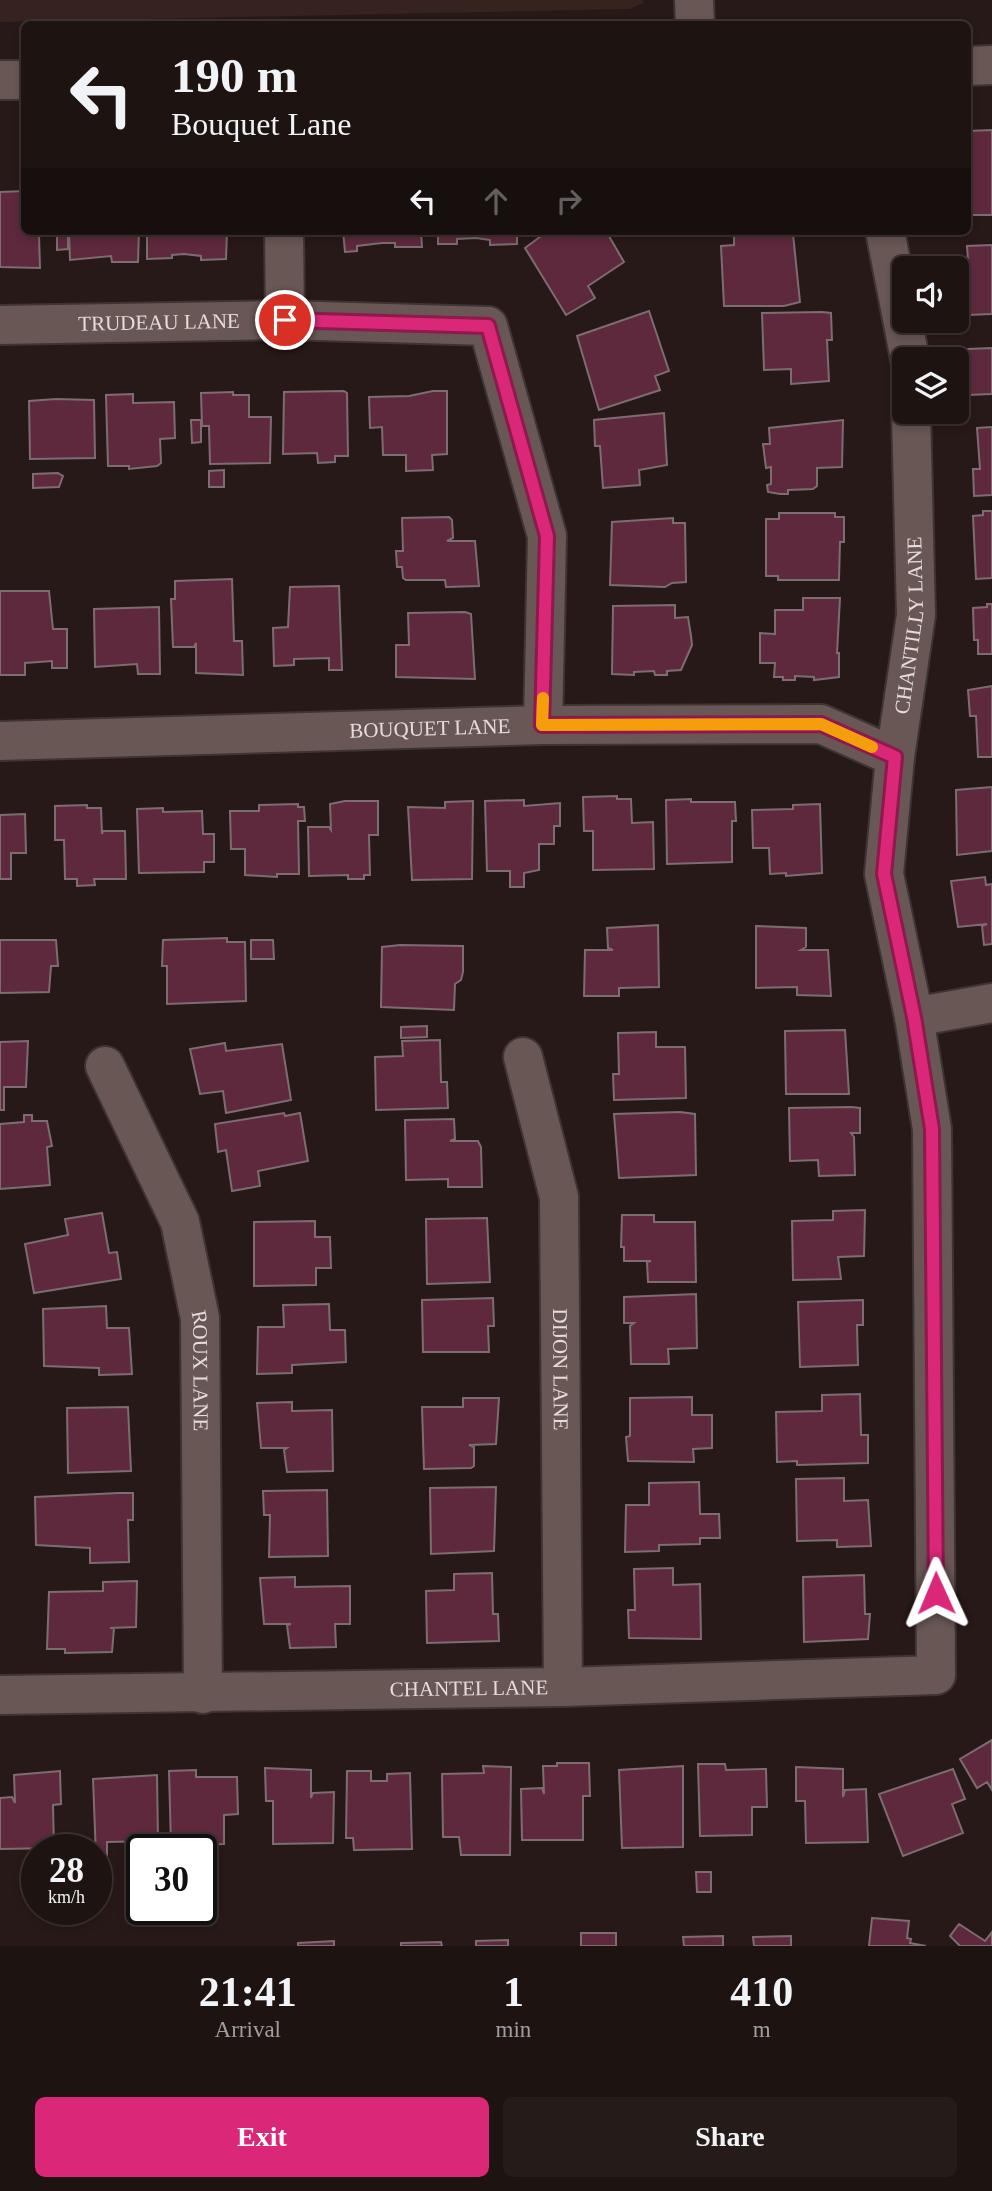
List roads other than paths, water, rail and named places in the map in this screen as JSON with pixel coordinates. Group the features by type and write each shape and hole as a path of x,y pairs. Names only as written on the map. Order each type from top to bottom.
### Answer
{"street":[{"path":"694,0 695,21"},
{"path":"971,66 992,65"},
{"path":"0,80 21,80"},
{"path":"284,235 285,320"},
{"path":"886,235 907,347"},
{"name":"TRUDEAU LANE","path":"0,325 285,320 488,326 547,536 542,725"},
{"name":"CHANTILLY LANE","path":"911,424 916,615 895,757 884,874 914,1017 932,1129 936,1675"},
{"name":"BOUQUET LANE","path":"0,741 542,725 821,724 895,757"},
{"path":"914,1017 992,1003"},
{"name":"DIJON LANE","path":"523,1057 559,1197 563,1687"},
{"name":"ROUX LANE","path":"105,1066 180,1222 200,1318 203,1694"},
{"name":"CHANTEL LANE","path":"0,1695 563,1687 936,1675"}]}
